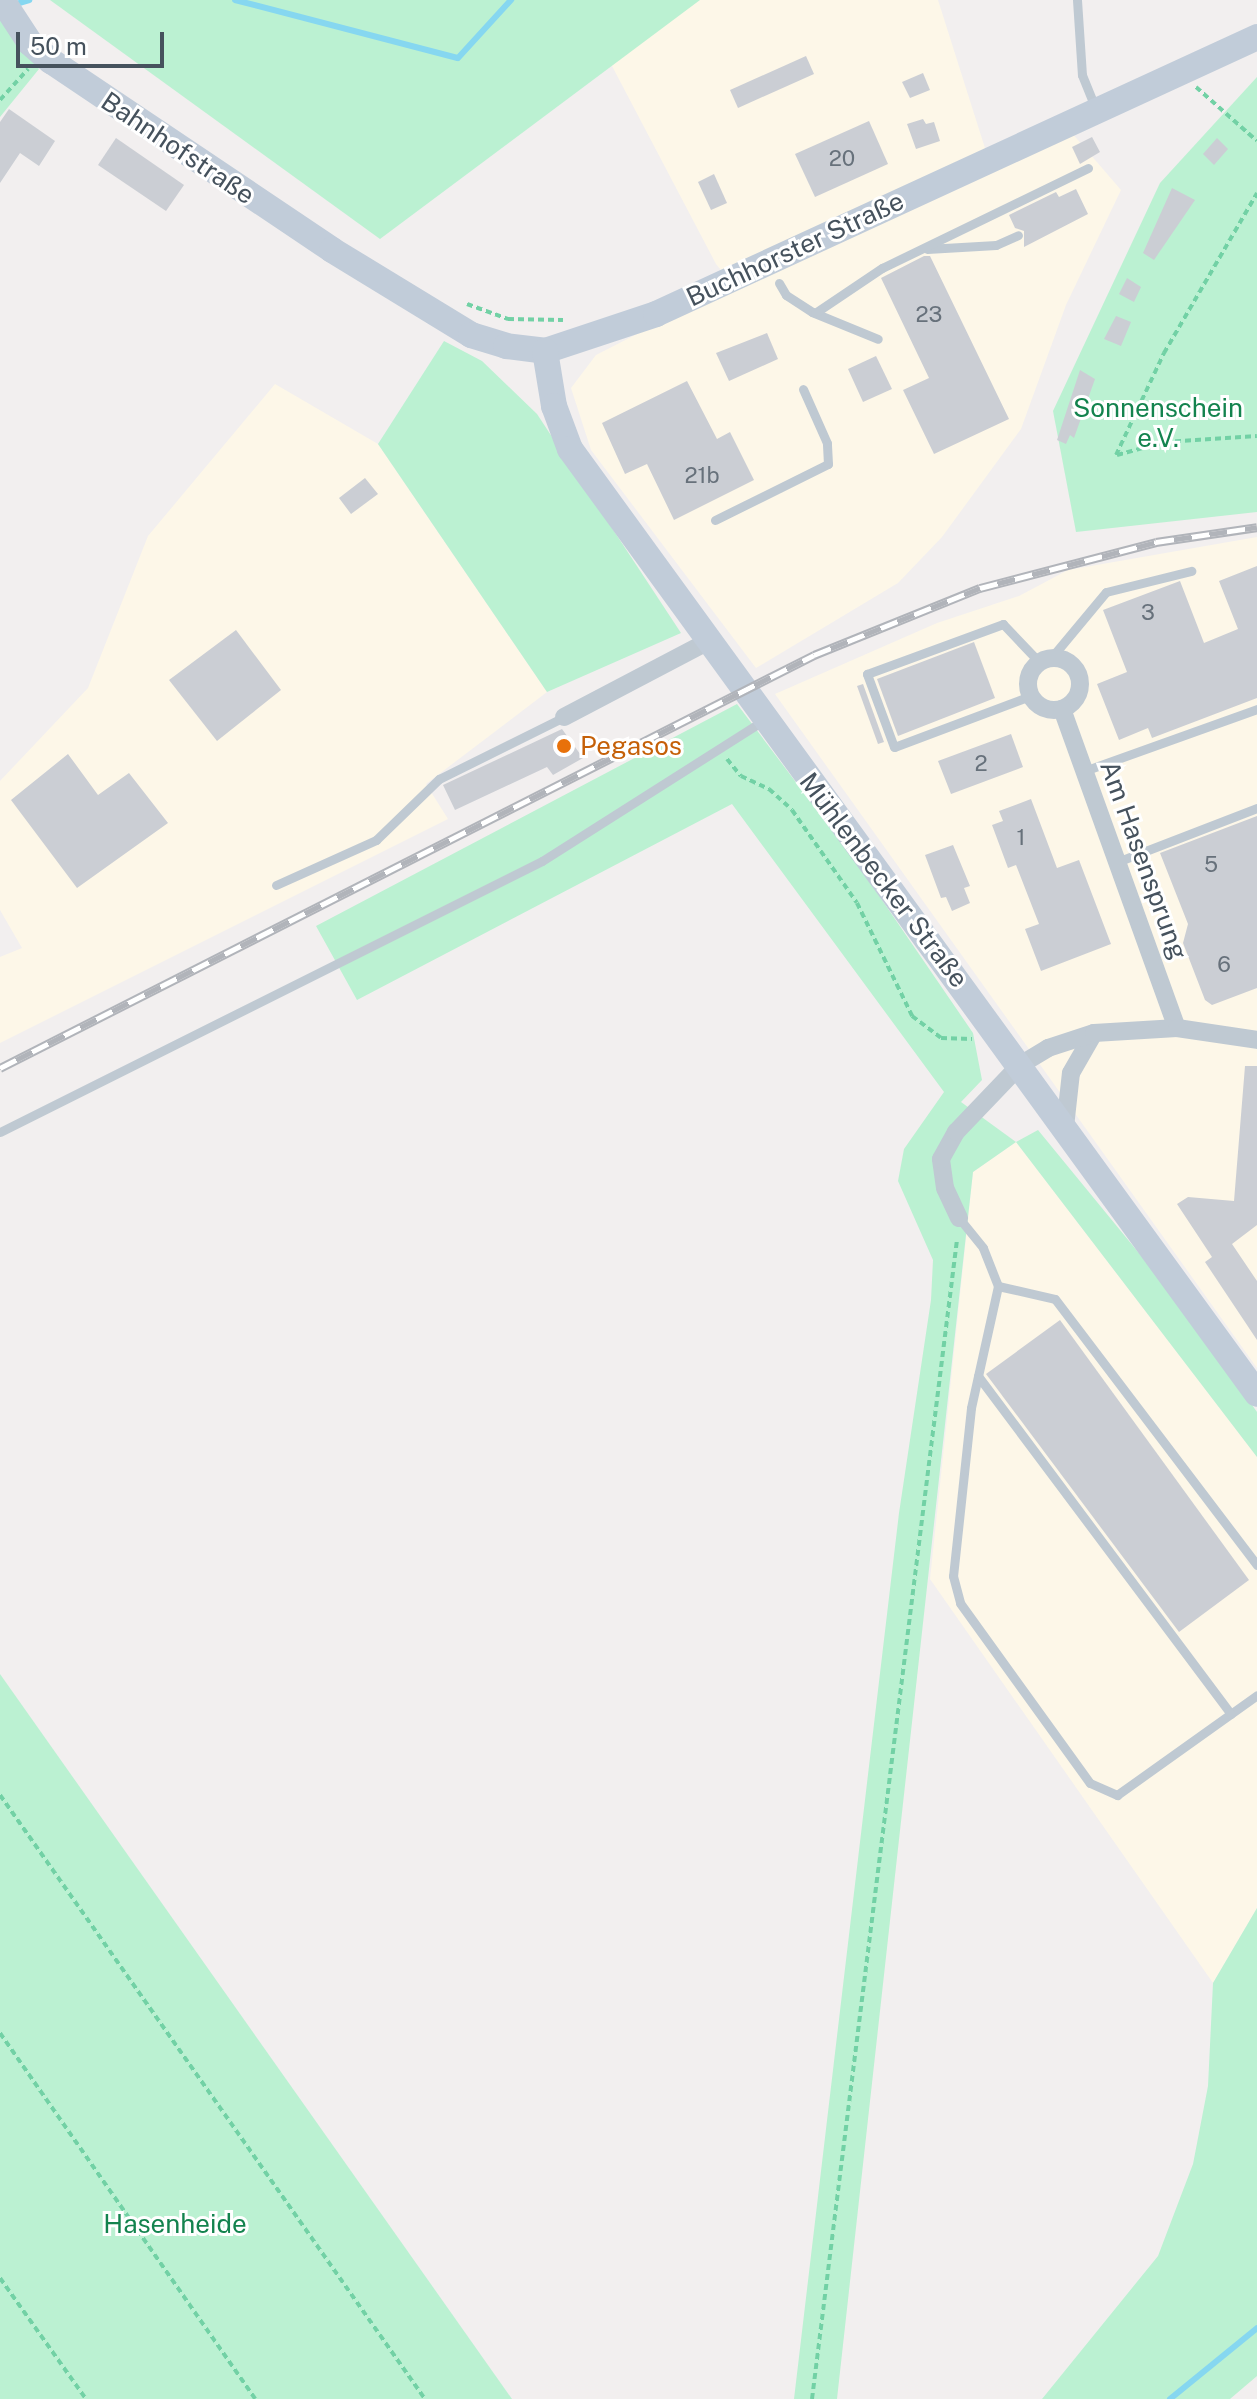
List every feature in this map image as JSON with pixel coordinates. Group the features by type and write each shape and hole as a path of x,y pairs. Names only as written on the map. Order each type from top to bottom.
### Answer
{"main road":[{"name":"Bahnhofstraße","path":"2,0 16,24 42,53 332,250"},
{"name":"Buchhorster Straße","path":"332,250 471,335 506,346 545,351 656,314 1257,37"},
{"name":"Mühlenbecker Straße","path":"545,351 554,406 570,449 1257,1394"}],"street":[{"path":"564,717 709,641"},
{"path":"1045,660 1064,660 1080,679 1079,692 1062,709 1050,711 1030,696 1031,671 1045,660"},
{"name":"Am Hasensprung","path":"1062,709 1177,1028"},
{"path":"959,1218 945,1188 941,1159 956,1132 1020,1065 1048,1048 1094,1033 1177,1028 1257,1040"},
{"path":"1065,1127 1071,1073 1094,1033"}],"lane":[{"path":"1077,0 1082,75 1096,109"},
{"path":"815,313 882,268 1088,168"},
{"path":"920,250 996,245 1018,235"},
{"path":"779,283 786,295 815,313 878,339"},
{"path":"715,520 828,464 827,443 803,389"},
{"path":"1030,696 894,747 867,674 1003,624 1045,660 1106,592 1191,571"},
{"path":"1084,771 1257,709"},
{"path":"276,885 376,840 439,779 564,717"},
{"path":"0,1132 542,861 765,719"},
{"path":"1117,862 1257,808"},
{"path":"959,1218 983,1248 998,1286 978,1376 953,1576 960,1603 1090,1783 1117,1795 1257,1695"},
{"path":"998,1286 1055,1299 1257,1565"},
{"path":"978,1376 1231,1714"}],"path":[{"path":"0,100 42,53"},
{"path":"1178,72 1257,141"},
{"path":"1257,193 1164,353 1116,455 1165,442 1257,436"},
{"path":"461,301 508,319 570,319"},
{"path":"718,749 741,776 769,789 792,810 857,903 912,1016 941,1038 961,1041 997,1033"},
{"path":"812,2399 959,1218"},
{"path":"0,1795 425,2399"},
{"path":"0,2033 255,2399"},
{"path":"0,2278 86,2399"}],"shaded area":[{"path":"637,0 938,0 991,167 1071,132 1121,190 1066,305 1021,429 942,537 898,583 756,668 591,450 571,388 596,355 733,285 716,264 591,26"},
{"path":"275,384 378,444 547,692 426,784 448,819 0,1043 0,957 22,948 0,910 0,781 88,688 148,536"},
{"path":"1257,537 1257,1368 775,694 937,623 1019,596 1068,570"},
{"path":"1016,1142 1257,1457 1257,1908 1213,1983 930,1579 973,1172"}],"green space":[{"path":"50,0 700,0 380,239"},
{"path":"0,14 39,69 0,117"},
{"name":"Sonnenschein e.V.","path":"1257,77 1257,512 1076,532 1053,411 1160,183"},
{"path":"444,341 482,361 537,414 681,633 547,692 378,444"},
{"path":"737,704 856,862 973,1033 982,1080 961,1102 1016,1142 973,1172 837,2399 794,2399 899,1513 931,1300 933,1260 898,1181 904,1149 944,1092 732,804 357,1000 316,926"},
{"path":"1038,1130 1179,1302 1257,1412 1257,1457 1016,1142"},
{"name":"Hasenheide","path":"0,1674 512,2399 0,2399"},
{"path":"1257,1908 1257,2376 1230,2399 1042,2399 1158,2256 1193,2164 1208,2086 1213,1983"}],"building":[{"path":"806,56 814,74 738,108 730,90"},
{"path":"923,73 930,90 910,98 902,82"},
{"path":"9,109 55,141 39,166 20,153 0,183 0,122"},
{"path":"923,119 926,124 934,122 940,141 916,149 907,124"},
{"path":"869,121 888,164 815,197 795,154"},
{"path":"1092,137 1100,152 1080,164 1072,147"},
{"path":"116,138 184,185 166,211 98,165"},
{"path":"1217,138 1228,149 1214,165 1203,154"},
{"path":"714,174 727,203 711,210 698,182"},
{"path":"1172,188 1195,200 1154,260 1143,253"},
{"path":"1076,189 1088,214 1024,247 1024,231 1015,228 1009,215 1056,192 1059,197"},
{"path":"924,256 930,256 1009,419 934,454 903,390 929,378 881,278"},
{"path":"1127,278 1141,287 1134,302 1119,294"},
{"path":"1116,316 1131,322 1121,346 1104,339"},
{"path":"767,333 778,359 729,381 716,353"},
{"path":"876,356 892,389 863,402 848,369"},
{"path":"1080,370 1095,379 1074,438 1070,435 1066,444 1057,440"},
{"path":"687,381 717,439 730,432 754,480 674,520 647,464 625,474 602,423"},
{"path":"365,478 378,494 351,514 339,498"},
{"path":"1257,566 1257,698 1152,738 1148,728 1119,740 1097,684 1127,672 1103,610 1180,581 1204,643 1238,629 1219,581"},
{"path":"236,630 281,690 217,741 169,680"},
{"path":"974,642 995,698 898,736 877,679"},
{"path":"863,684 884,742 878,744 857,686"},
{"path":"562,729 583,758 553,775 547,767 455,810 443,785"},
{"path":"1011,734 1023,767 951,794 938,761"},
{"path":"68,754 98,795 129,773 168,823 77,888 11,800"},
{"path":"1031,799 1057,868 1079,860 1111,944 1041,971 1025,929 1039,924 1016,865 1008,868 992,825 1003,821 999,811"},
{"path":"1257,816 1257,988 1212,1005 1205,1000 1183,943 1188,924 1160,853"},
{"path":"953,845 970,886 964,888 970,903 952,911 946,897 941,898 925,855"},
{"path":"1245,1066 1257,1066 1257,1225 1232,1244 1257,1281 1257,1340 1205,1262 1212,1257 1177,1204 1188,1197 1234,1201"},
{"path":"1060,1320 1249,1580 1179,1632 986,1374"}],"waterway":[{"path":"13,5 29,0"},
{"path":"235,0 458,58 511,0"},
{"path":"1170,2399 1257,2328"}],"railway":[{"path":"0,1068 814,655 980,588 1156,542 1257,527"}],"place":[{"name":"Pegasos","path":"564,746"}]}
